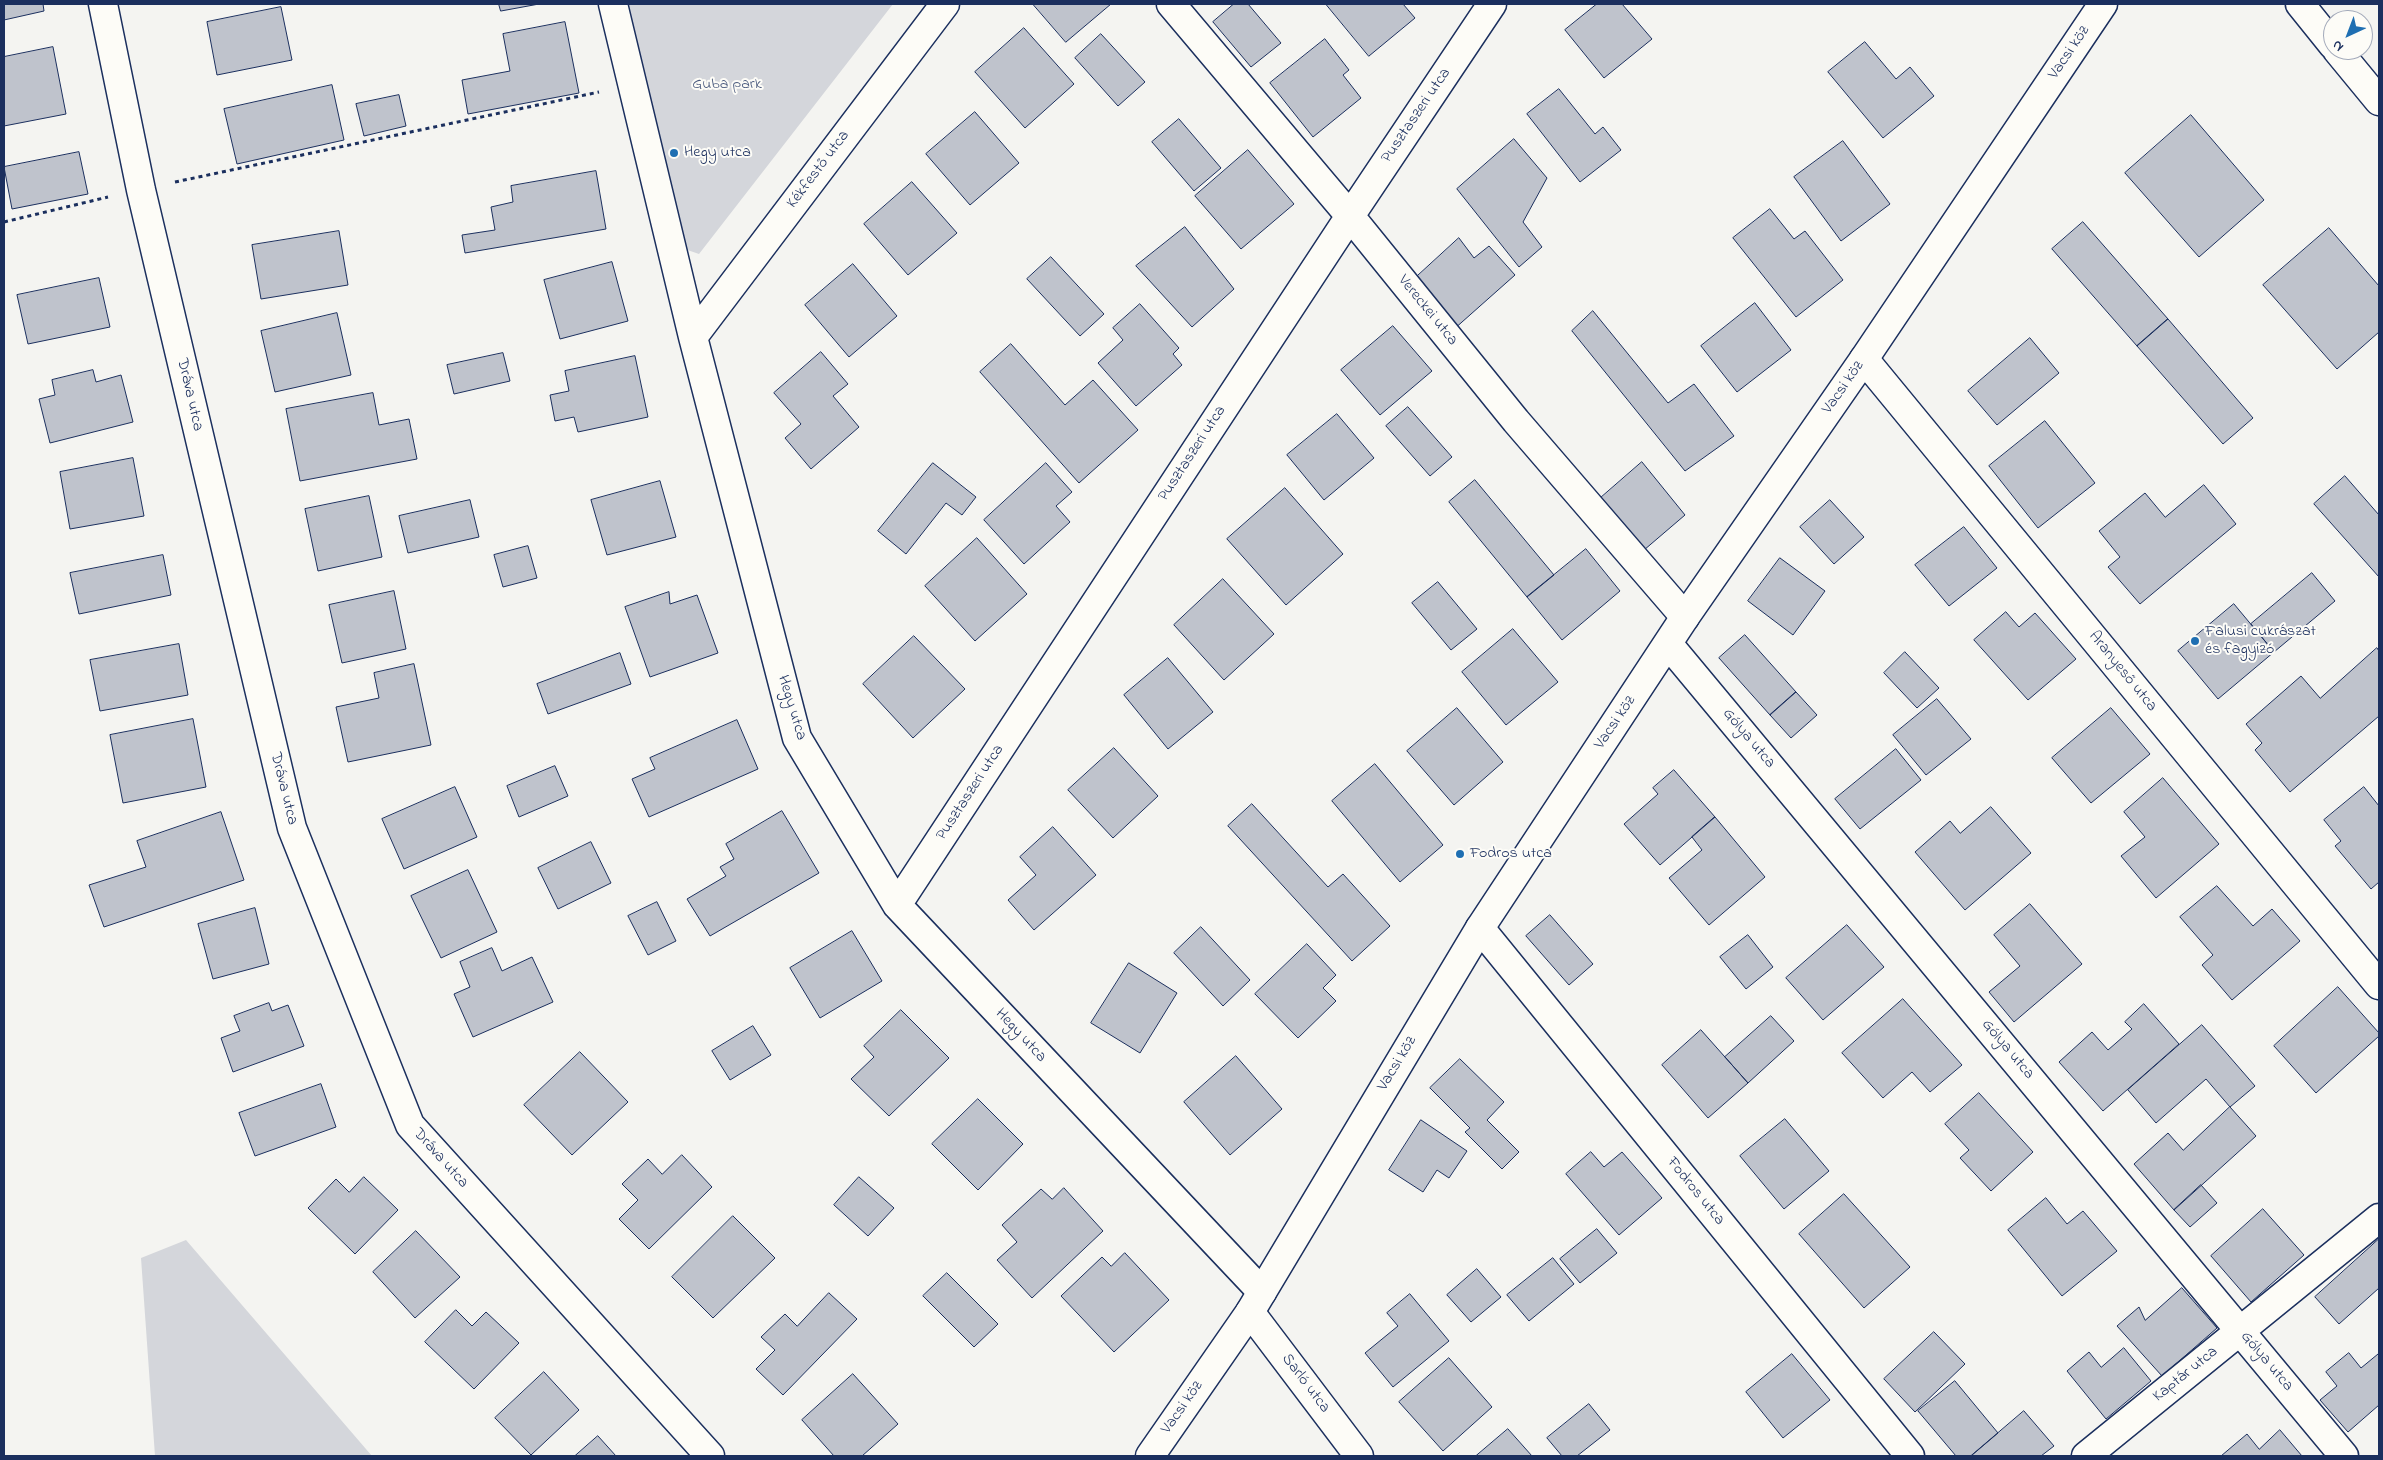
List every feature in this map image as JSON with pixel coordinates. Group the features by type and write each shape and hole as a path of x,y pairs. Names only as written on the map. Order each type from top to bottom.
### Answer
{"street":[{"name":"Dráva utca","path":"103,4 140,190 292,828 410,1126 710,1456"},
{"name":"Hegy utca","path":"613,4 693,337 797,738 897,906 1256,1302"},
{"name":"Kékfestő utca","path":"693,337 945,4"},
{"name":"Vereckei utca","path":"1171,4 1350,216 1516,421 1685,618"},
{"name":"Pusztaszeri utca","path":"897,906 1350,216 1492,4"},
{"name":"Vacsi köz","path":"1150,1456 1256,1302 1480,928 1669,645 1685,618 1864,358 2103,4"},
{"path":"2300,4 2323,32"},
{"path":"2346,60 2379,101"},
{"name":"Aranyeső utca","path":"1864,358 2379,985"},
{"name":"Gólya utca","path":"1669,645 2344,1456"},
{"name":"Fodros utca","path":"1480,928 1910,1456"},
{"name":"Kaptár utca","path":"2086,1456 2379,1218"},
{"name":"Sarló utca","path":"1256,1302 1359,1456"}],"path":[{"path":"4,222 140,190 631,85"}],"green space":[{"name":"Guba park","path":"628,4 893,4 699,254 676,246"},
{"path":"186,1240 372,1456 155,1456 141,1258"}],"building":[{"path":"4,4 43,4 44,11 4,20"},
{"path":"499,4 539,4 501,11"},
{"path":"1033,4 1111,4 1066,42"},
{"path":"1234,4 1248,4 1281,43 1251,67 1213,22"},
{"path":"1326,4 1403,4 1415,18 1369,56"},
{"path":"1597,4 1622,4 1652,39 1604,78 1565,30"},
{"path":"281,7 292,60 217,75 207,22"},
{"path":"565,22 579,93 468,114 462,80 510,71 503,34"},
{"path":"1024,28 1074,84 1025,128 975,72"},
{"path":"1101,34 1145,82 1118,106 1075,58"},
{"path":"1325,39 1349,70 1343,75 1361,98 1313,137 1270,83"},
{"path":"1865,42 1896,79 1910,67 1934,96 1883,138 1828,72"},
{"path":"53,47 66,114 4,126 4,57"},
{"path":"332,85 344,140 237,164 224,109"},
{"path":"1559,89 1595,134 1603,127 1621,150 1580,182 1527,114"},
{"path":"399,95 406,126 364,136 356,104"},
{"path":"975,112 1019,163 970,205 926,154"},
{"path":"2191,115 2264,200 2199,257 2125,173"},
{"path":"1179,119 1221,168 1194,191 1152,142"},
{"path":"1514,139 1547,178 1523,222 1542,247 1519,267 1457,189"},
{"path":"1843,141 1890,204 1841,241 1794,177"},
{"path":"1248,150 1294,204 1241,249 1195,196"},
{"path":"79,152 88,194 12,209 4,167"},
{"path":"596,171 606,229 465,253 462,235 495,230 491,207 513,202 511,186"},
{"path":"912,182 957,233 908,275 864,224"},
{"path":"1770,209 1794,239 1805,231 1843,280 1796,317 1733,238"},
{"path":"2083,222 2168,319 2137,346 2052,249"},
{"path":"1185,227 1234,289 1192,327 1136,266"},
{"path":"2329,228 2379,286 2379,332 2337,369 2263,285"},
{"path":"339,231 348,285 261,299 252,245"},
{"path":"1459,238 1474,258 1489,246 1515,275 1453,330 1411,282"},
{"path":"1051,257 1104,314 1080,336 1027,279"},
{"path":"612,262 628,321 560,339 544,280"},
{"path":"853,264 897,316 849,357 805,305"},
{"path":"99,278 110,327 28,344 17,295"},
{"path":"1755,303 1791,350 1737,392 1701,346"},
{"path":"1140,304 1179,348 1173,354 1182,365 1136,406 1098,363 1123,340 1113,328"},
{"path":"1593,311 1668,403 1694,384 1734,436 1685,471 1572,331"},
{"path":"337,313 351,375 275,392 261,331"},
{"path":"2168,319 2253,418 2223,444 2137,346"},
{"path":"1393,326 1432,371 1380,415 1341,370"},
{"path":"2030,338 2059,373 1997,425 1968,391"},
{"path":"1011,344 1065,405 1093,380 1138,430 1079,483 980,372"},
{"path":"821,352 848,384 833,396 859,427 811,469 785,438 801,424 774,393"},
{"path":"503,353 510,381 454,394 447,365"},
{"path":"635,356 648,417 578,432 574,417 555,421 550,395 569,391 565,371"},
{"path":"93,370 96,382 121,375 133,422 50,443 39,399 55,395 52,380"},
{"path":"373,393 379,425 409,419 417,459 300,481 286,409"},
{"path":"1408,407 1452,457 1430,476 1386,426"},
{"path":"1337,414 1374,458 1324,500 1287,455"},
{"path":"2045,421 2095,483 2038,528 1989,466"},
{"path":"133,458 144,516 70,529 60,472"},
{"path":"1642,462 1685,515 1637,556 1596,502"},
{"path":"933,463 976,497 962,515 946,503 906,554 878,531"},
{"path":"1046,463 1072,492 1056,506 1070,522 1024,564 984,520"},
{"path":"2345,476 2379,515 2379,577 2314,504"},
{"path":"1475,480 1554,575 1527,597 1449,502"},
{"path":"660,481 676,537 607,555 591,500"},
{"path":"2204,485 2236,524 2140,604 2108,567 2120,557 2099,531 2145,493 2165,517"},
{"path":"1285,488 1343,554 1286,605 1227,539"},
{"path":"369,496 382,557 318,571 305,509"},
{"path":"470,500 479,537 408,553 399,516"},
{"path":"1830,500 1864,537 1834,564 1800,527"},
{"path":"1964,527 1997,568 1949,606 1915,565"},
{"path":"977,538 1027,594 975,641 925,586"},
{"path":"528,546 537,578 503,587 494,555"},
{"path":"1586,549 1620,591 1562,640 1527,597"},
{"path":"163,555 171,595 79,614 70,573"},
{"path":"1780,558 1825,591 1793,635 1748,601"},
{"path":"2312,573 2335,601 2274,652 2251,624"},
{"path":"1223,579 1274,634 1224,680 1174,625"},
{"path":"1438,582 1477,629 1451,650 1412,603"},
{"path":"394,591 406,649 342,663 329,605"},
{"path":"669,592 670,604 697,595 718,653 650,677 625,607"},
{"path":"2234,604 2274,652 2218,699 2178,651"},
{"path":"2006,612 2019,627 2035,613 2076,659 2028,700 1974,640"},
{"path":"1513,629 1558,682 1506,725 1462,672"},
{"path":"1745,635 1796,692 1770,715 1719,658"},
{"path":"914,636 965,689 913,738 863,684"},
{"path":"179,644 188,695 100,711 90,660"},
{"path":"2377,648 2379,651 2379,716 2290,792 2255,750 2262,743 2246,724 2301,676 2320,698"},
{"path":"1905,652 1939,688 1917,708 1884,673"},
{"path":"620,653 631,684 548,714 537,684"},
{"path":"1168,658 1213,712 1168,749 1124,695"},
{"path":"414,664 431,745 348,762 336,707 379,698 374,673"},
{"path":"1796,692 1817,715 1791,738 1770,715"},
{"path":"1937,699 1971,739 1926,775 1893,735"},
{"path":"1457,708 1503,762 1454,805 1407,751"},
{"path":"2111,708 2150,754 2091,803 2052,758"},
{"path":"193,719 206,787 123,803 110,735"},
{"path":"737,720 758,769 649,817 632,779 655,769 650,758"},
{"path":"1114,748 1158,796 1113,838 1068,790"},
{"path":"1896,749 1921,780 1860,829 1835,799"},
{"path":"1375,764 1443,845 1400,882 1332,801"},
{"path":"555,766 568,796 519,817 507,786"},
{"path":"1674,770 1715,817 1660,865 1624,824 1658,794 1653,788"},
{"path":"2163,778 2219,844 2156,898 2121,856 2145,837 2124,812"},
{"path":"455,787 477,837 404,869 382,819"},
{"path":"2364,787 2379,806 2379,882 2371,889 2335,846 2341,841 2324,820"},
{"path":"1252,804 1328,887 1343,874 1390,926 1352,961 1228,826"},
{"path":"1991,807 2031,853 1965,910 1915,852 1950,821 1960,833"},
{"path":"782,811 819,873 710,936 687,899 726,876 720,867 734,859 726,844"},
{"path":"221,812 244,880 104,927 89,885 146,867 137,841"},
{"path":"1715,817 1765,877 1709,925 1669,878 1702,850 1692,837"},
{"path":"1053,827 1096,875 1034,930 1008,900 1036,875 1020,857"},
{"path":"591,842 611,883 558,909 538,868"},
{"path":"468,870 497,932 441,958 411,896"},
{"path":"2217,886 2253,926 2272,909 2300,941 2232,1000 2202,965 2213,955 2180,917"},
{"path":"657,902 676,941 648,955 628,916"},
{"path":"2030,904 2082,964 2014,1022 1989,992 2020,966 1994,935"},
{"path":"255,908 269,964 213,979 198,924"},
{"path":"1550,915 1593,964 1569,985 1526,936"},
{"path":"1847,925 1884,967 1823,1020 1786,978"},
{"path":"1201,927 1250,980 1223,1006 1174,953"},
{"path":"852,931 882,981 820,1018 790,968"},
{"path":"1748,935 1773,967 1746,989 1720,957"},
{"path":"1307,944 1336,975 1323,988 1336,1001 1298,1038 1255,994"},
{"path":"492,948 502,971 532,957 553,1002 473,1037 454,994 470,987 460,962"},
{"path":"1129,963 1177,993 1140,1053 1091,1023"},
{"path":"2338,987 2379,1033 2379,1036 2316,1093 2274,1046"},
{"path":"1903,999 1962,1065 1930,1092 1912,1072 1883,1098 1842,1053"},
{"path":"269,1003 272,1011 288,1005 304,1046 233,1072 221,1038 240,1031 234,1016"},
{"path":"2144,1004 2179,1044 2103,1111 2059,1062 2092,1032 2108,1050 2132,1029 2125,1022"},
{"path":"901,1010 949,1058 889,1116 851,1079 874,1057 864,1046"},
{"path":"1771,1016 1794,1041 1748,1083 1725,1057"},
{"path":"2202,1025 2255,1086 2230,1107 2206,1079 2156,1123 2128,1090"},
{"path":"753,1026 771,1055 730,1080 712,1051"},
{"path":"1701,1030 1748,1083 1708,1118 1662,1065"},
{"path":"580,1052 628,1102 572,1155 524,1105"},
{"path":"1236,1056 1282,1109 1230,1155 1184,1102"},
{"path":"1460,1059 1504,1102 1487,1120 1519,1152 1502,1169 1465,1132 1470,1128 1430,1088"},
{"path":"321,1084 336,1127 255,1156 239,1113"},
{"path":"1979,1093 2033,1152 1991,1191 1960,1158 1969,1150 1945,1124"},
{"path":"978,1099 1023,1144 978,1190 932,1144"},
{"path":"2230,1107 2256,1136 2174,1210 2134,1164 2168,1133 2183,1150"},
{"path":"1785,1119 1829,1171 1784,1209 1740,1156"},
{"path":"1421,1120 1467,1151 1449,1178 1437,1170 1423,1192 1389,1170"},
{"path":"1591,1152 1604,1167 1622,1152 1662,1198 1619,1235 1566,1174"},
{"path":"682,1155 712,1187 649,1249 619,1219 638,1200 622,1184 648,1159 662,1174"},
{"path":"364,1177 398,1210 355,1254 308,1208 336,1179 349,1192"},
{"path":"859,1177 894,1208 868,1236 834,1205"},
{"path":"2201,1185 2217,1203 2190,1227 2174,1210"},
{"path":"1064,1188 1103,1231 1032,1298 997,1260 1017,1242 1002,1225 1041,1189 1052,1199"},
{"path":"1844,1194 1910,1267 1864,1308 1799,1234"},
{"path":"2046,1198 2067,1224 2083,1211 2117,1251 2062,1296 2008,1230"},
{"path":"2263,1209 2304,1255 2251,1302 2211,1256"},
{"path":"733,1216 775,1258 713,1318 672,1277"},
{"path":"1597,1229 1617,1253 1580,1283 1560,1259"},
{"path":"416,1231 460,1277 415,1318 373,1272"},
{"path":"2379,1239 2379,1288 2339,1324 2315,1297"},
{"path":"1125,1253 1169,1300 1114,1352 1061,1296 1102,1257 1111,1266"},
{"path":"1553,1258 1574,1284 1529,1321 1507,1295"},
{"path":"1477,1269 1501,1297 1471,1322 1447,1295"},
{"path":"947,1273 998,1324 974,1347 923,1296"},
{"path":"2182,1288 2217,1328 2162,1376 2117,1326 2139,1307 2145,1320"},
{"path":"829,1293 857,1319 783,1395 756,1369 775,1350 761,1337 785,1314 797,1326"},
{"path":"1410,1294 1449,1341 1393,1387 1365,1353 1398,1326 1387,1313"},
{"path":"456,1310 472,1326 486,1312 519,1343 474,1389 425,1342"},
{"path":"1934,1332 1965,1364 1915,1412 1884,1379"},
{"path":"2124,1348 2151,1381 2106,1419 2067,1371 2089,1352 2101,1367"},
{"path":"2349,1353 2361,1368 2378,1354 2379,1405 2348,1432 2320,1400 2337,1386 2326,1372"},
{"path":"1792,1354 1830,1400 1783,1438 1746,1392"},
{"path":"1449,1358 1492,1407 1443,1451 1399,1402"},
{"path":"544,1372 579,1410 531,1455 495,1418"},
{"path":"853,1374 898,1424 862,1456 834,1456 802,1420"},
{"path":"1955,1381 1998,1433 1971,1456 1956,1456 1918,1411"},
{"path":"1589,1404 1610,1430 1577,1456 1562,1456 1547,1438"},
{"path":"2024,1411 2054,1446 2041,1456 1971,1456"},
{"path":"1508,1429 1532,1456 1476,1456"},
{"path":"2280,1430 2302,1456 2221,1456 2247,1434 2259,1449"},
{"path":"598,1436 616,1456 575,1456"}],"place":[{"name":"Hegy utca","path":"674,153"},
{"name":"Falusi cukrászat és fagyizó","path":"2195,641"},
{"name":"Fodros utca","path":"1460,854"}]}
